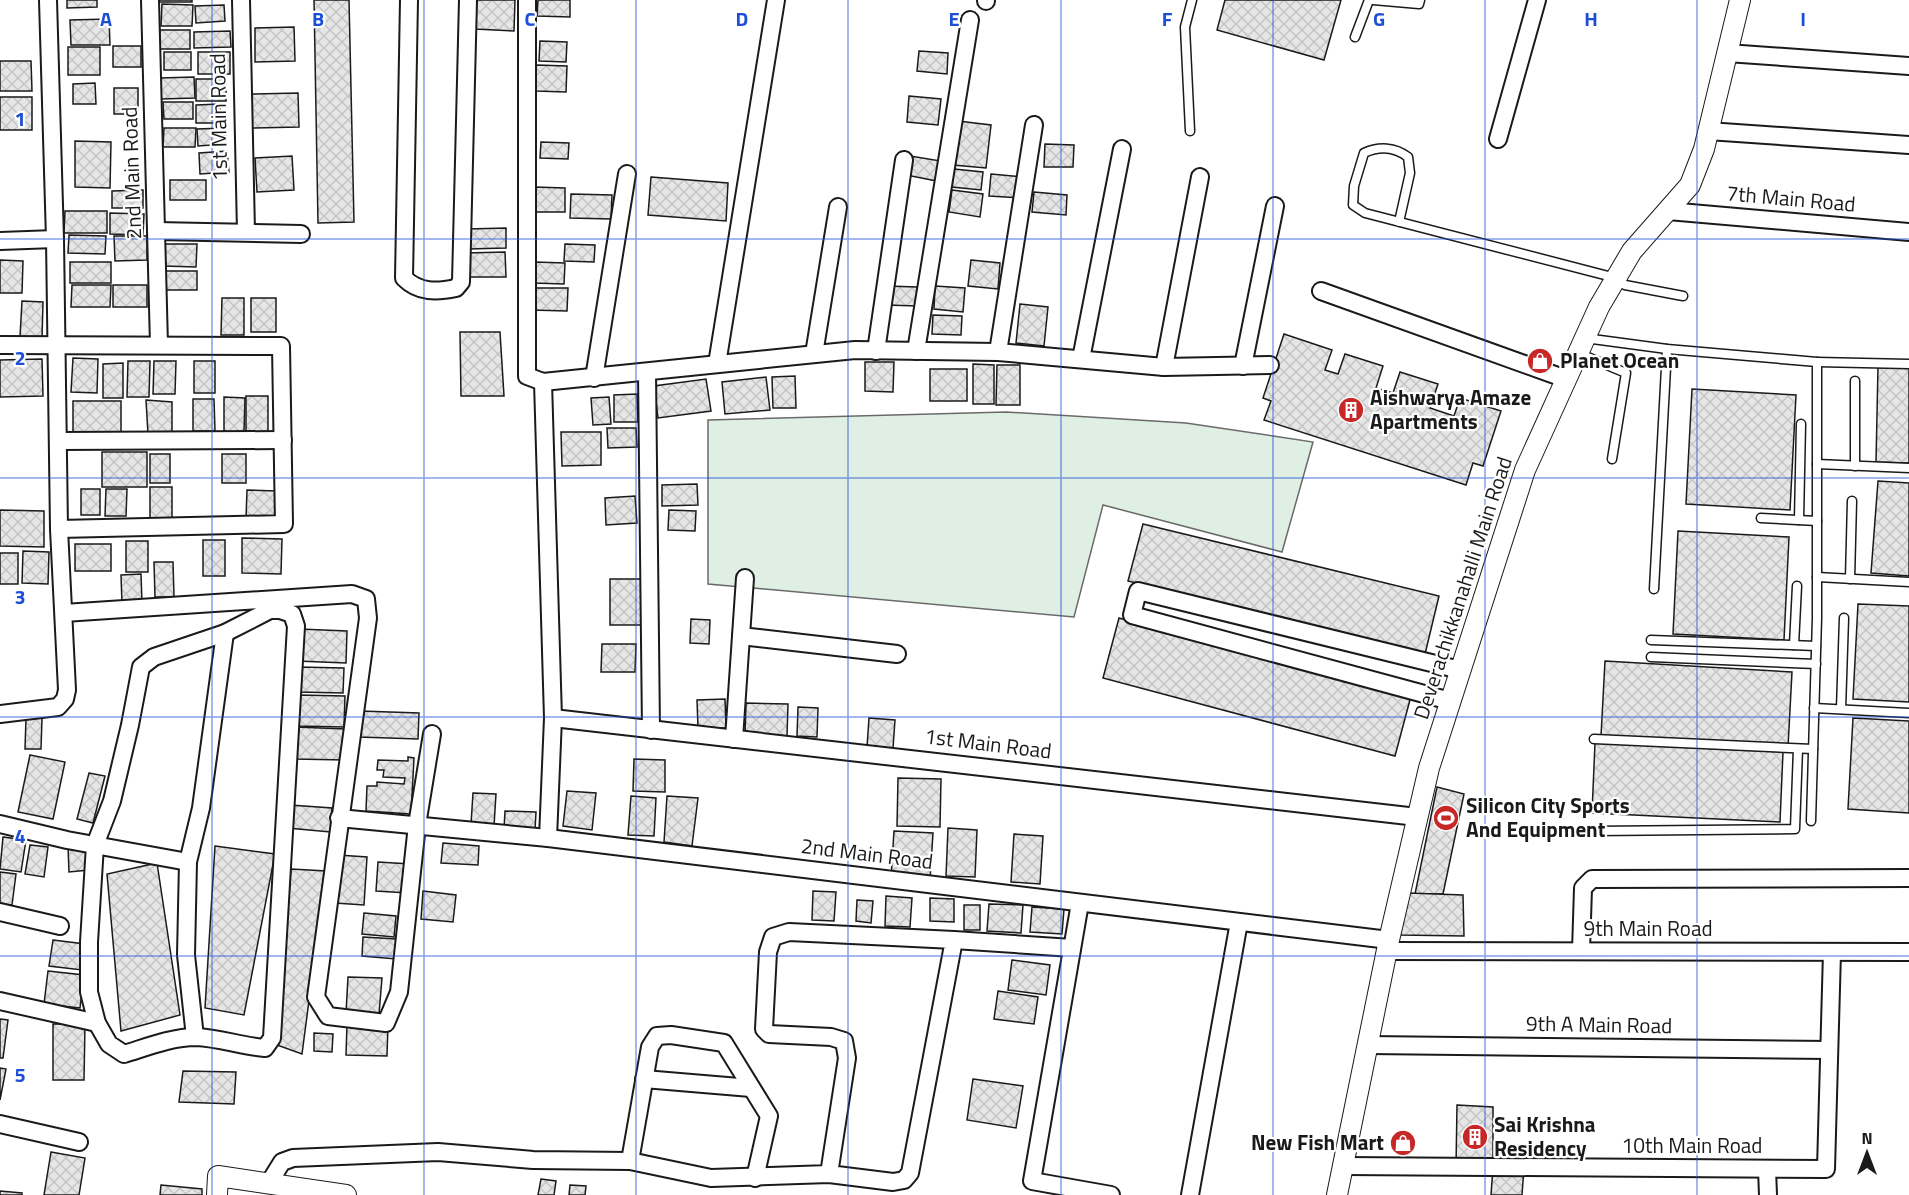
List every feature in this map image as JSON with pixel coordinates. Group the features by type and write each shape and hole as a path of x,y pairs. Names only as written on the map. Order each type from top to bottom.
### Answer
{"street":[{"path":"0,714 58,707 65,699 64,613 59,529 55,238 48,0"},
{"name":"2nd Main Road","path":"150,0 159,345"},
{"name":"1st Main Road","path":"241,0 246,232"},
{"path":"409,0 404,278 412,286 424,291 445,291 456,288 461,282 468,0"},
{"path":"527,0 527,376 543,382 594,378 855,350 998,352 1164,367 1270,365"},
{"path":"717,364 776,0"},
{"path":"1498,139 1537,0"},
{"name":"Deverachikkanahalli Main Road","path":"1337,1195 1387,945 1417,817 1450,701 1525,470 1599,308 1616,278 1632,251 1690,185 1704,149 1740,0"},
{"path":"916,351 970,20"},
{"path":"1727,53 1909,66"},
{"path":"998,352 1034,125"},
{"path":"1708,130 1909,146"},
{"path":"1081,358 1122,149"},
{"path":"876,351 904,160"},
{"path":"594,378 627,174"},
{"path":"1164,367 1200,177"},
{"path":"1244,366 1275,206"},
{"path":"814,354 838,207"},
{"name":"7th Main Road","path":"1668,211 1909,232"},
{"path":"156,231 301,234"},
{"path":"0,242 55,238"},
{"path":"1321,291 1566,378"},
{"path":"0,345 281,346 284,524 59,529"},
{"path":"647,373 651,730"},
{"path":"543,382 553,718 548,838"},
{"path":"59,441 283,440"},
{"path":"734,739 745,578"},
{"path":"1450,701 1132,615 1138,591 1460,670"},
{"path":"64,613 352,594 366,600 368,618 316,997 328,1017 386,1023 399,992 417,825 432,735"},
{"path":"270,610 287,611 295,619 272,1038 265,1048 195,1037 177,1039 124,1054 110,1044 97,1023 89,992 89,942 95,845 112,801 141,667 154,657 225,633 270,610"},
{"path":"195,1037 186,955 188,862 201,808 225,633"},
{"path":"741,636 897,654"},
{"name":"1st Main Road","path":"553,718 1417,817"},
{"name":"2nd Main Road","path":"339,818 548,838 1239,922 1387,945"},
{"path":"0,824 59,838 188,862"},
{"path":"1581,951 1583,888 1592,879 1909,878"},
{"path":"1080,903 1032,1181 1111,1195"},
{"path":"0,912 60,926"},
{"path":"1190,1195 1239,922"},
{"path":"829,1174 847,1058 844,1041 831,1037 769,1034 764,1029 768,952 773,937 789,932 1072,948"},
{"path":"269,1184 282,1162 292,1158 438,1152 533,1160 630,1161 711,1179 829,1174 893,1182 904,1180 910,1173 954,940"},
{"name":"9th Main Road","path":"1387,945 1581,951 1909,952"},
{"path":"1829,1050 1832,952"},
{"path":"0,1001 97,1023"},
{"path":"630,1161 650,1047 657,1036 670,1035 723,1043 769,1116 755,1178"},
{"name":"9th A Main Road","path":"1368,1045 1829,1050"},
{"name":"10th Main Road","path":"1343,1166 1826,1169 1829,1050"},
{"path":"644,1079 752,1088"},
{"path":"0,1124 79,1142"},
{"path":"1767,1169 1768,1195"},
{"path":"217,1195 218,1176 346,1195"}],"lane":[{"path":"1191,131 1185,27 1192,0"},
{"path":"1355,37 1371,0 1419,4 1420,0"},
{"path":"1399,222 1410,173 1408,157 1400,151 1373,149 1364,153 1354,186 1353,205 1365,213 1399,222 1616,278 1625,285 1683,296"},
{"path":"1581,346 1667,349 1817,362 1909,364"},
{"path":"1581,346 1626,373 1612,459"},
{"path":"1654,589 1667,349"},
{"path":"1811,821 1816,664 1817,362"},
{"path":"1855,381 1855,466"},
{"path":"1799,520 1801,424"},
{"path":"1817,464 1909,468"},
{"path":"1850,579 1852,501"},
{"path":"1761,518 1817,521"},
{"path":"1817,577 1909,582"},
{"path":"1794,645 1797,586"},
{"path":"1841,709 1844,618"},
{"path":"1651,640 1816,646"},
{"path":"1651,657 1816,664"},
{"path":"1814,708 1909,713"},
{"path":"1594,739 1813,749"},
{"path":"1594,831 1795,829 1798,749"}],"green space":[{"path":"1006,412 1186,423 1313,442 1282,552 1103,505 1074,617 708,584 708,420"}],"building":[{"path":"67,0 97,0 97,7 67,8"},
{"path":"158,0 192,0 192,2 158,2"},
{"path":"314,0 349,0 354,222 318,223"},
{"path":"477,0 515,0 514,31 475,29"},
{"path":"538,0 570,0 570,17 537,16"},
{"path":"1225,0 1341,0 1324,60 1217,30"},
{"path":"162,4 193,5 192,26 161,26"},
{"path":"224,5 225,21 196,23 195,6"},
{"path":"109,19 110,45 71,45 70,20"},
{"path":"294,27 295,61 255,62 255,28"},
{"path":"160,30 190,30 190,49 159,49"},
{"path":"230,31 231,47 194,48 194,32"},
{"path":"540,41 567,42 566,62 539,61"},
{"path":"113,46 141,46 141,67 113,67"},
{"path":"68,47 100,47 100,75 68,75"},
{"path":"919,51 948,53 947,74 917,71"},
{"path":"164,52 191,52 191,70 164,70"},
{"path":"198,52 230,52 230,74 198,74"},
{"path":"0,61 31,61 32,91 0,91"},
{"path":"536,65 567,66 566,92 536,91"},
{"path":"194,77 195,98 161,99 160,78"},
{"path":"196,79 226,79 226,101 196,101"},
{"path":"95,83 96,104 73,104 73,84"},
{"path":"114,88 138,88 138,114 114,114"},
{"path":"298,93 299,127 251,128 251,94"},
{"path":"909,96 941,99 938,125 907,122"},
{"path":"0,97 32,97 32,130 0,130"},
{"path":"163,102 193,102 193,119 164,119"},
{"path":"220,104 221,123 196,123 196,105"},
{"path":"958,121 991,125 986,168 953,165"},
{"path":"164,128 196,128 195,147 163,147"},
{"path":"225,128 226,144 198,146 197,129"},
{"path":"75,141 111,142 110,188 75,187"},
{"path":"541,142 569,143 568,159 540,158"},
{"path":"1045,144 1074,145 1073,167 1044,167"},
{"path":"227,151 229,172 200,174 199,153"},
{"path":"292,156 294,190 257,192 255,158"},
{"path":"910,156 941,161 937,181 906,175"},
{"path":"954,169 983,172 981,190 952,187"},
{"path":"991,174 1022,177 1021,198 989,196"},
{"path":"651,177 728,183 726,221 648,215"},
{"path":"170,180 206,180 206,200 170,200"},
{"path":"534,187 565,188 565,212 534,212"},
{"path":"143,190 143,208 112,208 112,191"},
{"path":"952,190 983,194 980,217 949,212"},
{"path":"1034,192 1067,195 1066,215 1032,212"},
{"path":"571,194 612,195 611,219 570,218"},
{"path":"65,211 107,211 107,233 64,233"},
{"path":"110,213 144,214 143,235 110,234"},
{"path":"506,228 506,248 468,249 467,229"},
{"path":"69,235 106,236 105,254 68,253"},
{"path":"114,236 147,236 147,260 115,261"},
{"path":"164,244 197,244 196,267 164,266"},
{"path":"565,244 595,245 594,262 564,261"},
{"path":"505,252 506,277 467,277 466,253"},
{"path":"0,260 23,261 22,293 0,293"},
{"path":"971,260 1000,263 998,289 968,286"},
{"path":"70,262 111,262 111,283 70,283"},
{"path":"534,262 565,263 564,284 533,283"},
{"path":"165,271 197,271 197,290 165,290"},
{"path":"72,285 111,285 110,307 71,307"},
{"path":"113,285 147,285 147,307 113,307"},
{"path":"886,286 917,287 917,306 886,305"},
{"path":"935,286 965,288 963,312 934,309"},
{"path":"532,288 568,288 567,311 531,310"},
{"path":"222,298 244,298 244,335 221,335"},
{"path":"251,298 276,298 276,332 251,332"},
{"path":"22,301 43,302 42,338 20,337"},
{"path":"1020,304 1048,307 1044,346 1016,343"},
{"path":"933,315 962,316 961,335 932,334"},
{"path":"460,332 500,332 504,396 461,396"},
{"name":"Aishwarya Amaze Apartments","path":"1284,334 1332,350 1325,370 1338,374 1345,354 1383,366 1376,388 1393,393 1400,372 1438,384 1430,408 1454,416 1460,398 1501,411 1483,466 1473,463 1466,485 1264,420 1271,401 1263,398"},
{"path":"73,358 98,359 97,393 71,392"},
{"path":"42,359 43,396 0,397 0,360"},
{"path":"128,361 150,361 149,397 127,397"},
{"path":"154,361 176,361 175,394 153,394"},
{"path":"194,361 215,361 215,393 194,393"},
{"path":"865,362 894,362 893,392 865,391"},
{"path":"123,363 123,398 103,398 103,364"},
{"path":"973,364 994,365 994,404 973,404"},
{"path":"997,365 1020,365 1020,405 996,405"},
{"path":"1878,367 1909,368 1909,463 1876,462"},
{"path":"930,369 967,369 967,401 930,401"},
{"path":"795,376 796,408 773,408 772,377"},
{"path":"766,377 770,410 725,414 722,382"},
{"path":"706,379 711,411 658,418 654,386"},
{"path":"1692,389 1796,395 1790,510 1686,504"},
{"path":"637,394 638,422 614,422 614,395"},
{"path":"246,396 268,396 268,432 246,432"},
{"path":"224,397 245,398 244,432 224,432"},
{"path":"609,397 611,424 593,425 591,398"},
{"path":"193,399 214,399 215,431 193,431"},
{"path":"146,400 172,402 172,435 148,434"},
{"path":"73,401 121,401 121,433 73,433"},
{"path":"607,428 636,428 637,447 608,448"},
{"path":"561,432 601,432 601,465 562,466"},
{"path":"102,452 147,452 147,487 102,487"},
{"path":"150,454 170,454 170,483 150,483"},
{"path":"222,454 246,454 246,483 222,483"},
{"path":"1878,481 1909,483 1909,576 1871,573"},
{"path":"697,484 698,505 662,506 662,485"},
{"path":"150,487 172,487 172,518 150,518"},
{"path":"81,489 100,489 100,515 81,515"},
{"path":"106,489 127,489 126,516 105,516"},
{"path":"247,490 276,491 276,519 246,519"},
{"path":"635,496 637,523 606,525 605,498"},
{"path":"0,510 44,511 44,547 0,546"},
{"path":"669,510 696,511 695,531 668,530"},
{"path":"1143,524 1439,596 1425,654 1128,581"},
{"path":"1678,531 1789,537 1784,640 1673,634"},
{"path":"242,538 282,539 281,574 242,573"},
{"path":"203,540 225,540 225,576 203,576"},
{"path":"126,541 148,541 148,572 126,572"},
{"path":"75,544 111,544 111,571 75,571"},
{"path":"23,551 49,552 48,584 22,583"},
{"path":"0,553 18,553 18,584 0,584"},
{"path":"154,562 173,562 174,597 155,597"},
{"path":"141,574 142,603 122,604 121,575"},
{"path":"610,579 643,579 642,625 610,625"},
{"path":"1858,604 1909,606 1909,702 1853,699"},
{"path":"1119,618 1411,696 1395,756 1103,678"},
{"path":"691,619 710,620 709,644 690,643"},
{"path":"299,629 347,631 346,663 297,661"},
{"path":"602,644 636,644 635,672 601,672"},
{"path":"1605,661 1792,672 1788,747 1601,736"},
{"path":"298,667 344,668 343,693 297,692"},
{"path":"298,695 345,696 344,727 297,726"},
{"path":"725,699 726,728 698,728 697,700"},
{"path":"746,703 788,704 787,736 745,735"},
{"path":"798,707 818,708 817,737 797,736"},
{"path":"360,711 419,713 418,739 359,737"},
{"path":"26,718 42,718 41,749 25,749"},
{"path":"869,718 895,720 893,748 867,747"},
{"path":"1853,718 1909,721 1909,813 1848,809"},
{"path":"295,727 346,729 345,760 294,759"},
{"path":"1595,743 1783,752 1780,822 1592,813"},
{"path":"30,755 65,762 53,819 18,812"},
{"path":"408,757 414,758 411,814 366,811 367,786 377,786 377,782 404,784 405,778 383,777 384,770 377,770 378,760 408,761"},
{"path":"634,759 665,760 665,792 633,791"},
{"path":"89,773 105,776 93,823 77,819"},
{"path":"898,778 941,779 940,827 897,826"},
{"path":"1437,787 1464,794 1443,894 1415,894"},
{"path":"567,791 596,793 592,830 563,826"},
{"path":"473,793 496,794 494,826 471,824"},
{"path":"631,796 656,798 654,836 628,835"},
{"path":"667,796 698,798 692,846 664,842"},
{"path":"290,805 332,808 330,832 288,828"},
{"path":"505,811 536,812 535,830 504,829"},
{"path":"948,828 977,830 975,877 946,876"},
{"path":"894,831 933,833 930,880 891,878"},
{"path":"1014,834 1043,836 1040,884 1011,882"},
{"path":"3,837 26,840 21,872 0,869"},
{"path":"443,843 479,846 478,865 441,863"},
{"path":"30,845 48,847 44,877 25,874"},
{"path":"87,845 89,870 69,872 68,846"},
{"path":"215,846 275,854 244,1015 205,1008"},
{"path":"338,855 367,857 364,905 335,903"},
{"path":"378,862 410,864 408,893 376,891"},
{"path":"157,863 180,1015 121,1031 107,874"},
{"path":"291,869 326,871 302,1054 277,1045"},
{"path":"0,872 16,874 12,905 0,904"},
{"path":"423,891 456,895 453,922 421,919"},
{"path":"813,891 836,892 834,921 812,920"},
{"path":"1408,893 1463,895 1464,936 1400,935"},
{"path":"886,896 912,898 910,927 885,926"},
{"path":"930,898 954,899 954,922 930,921"},
{"path":"857,900 873,901 871,923 856,921"},
{"path":"989,904 1023,905 1021,933 987,931"},
{"path":"964,905 980,905 980,930 964,930"},
{"path":"1032,907 1064,909 1062,934 1030,932"},
{"path":"364,913 396,916 394,937 362,934"},
{"path":"363,937 397,939 396,959 362,956"},
{"path":"53,940 85,944 82,970 49,966"},
{"path":"1012,960 1050,965 1046,995 1008,990"},
{"path":"48,971 84,975 80,1008 44,1004"},
{"path":"348,977 382,978 379,1014 346,1013"},
{"path":"998,991 1038,997 1034,1024 994,1019"},
{"path":"0,1019 8,1020 3,1058 0,1058"},
{"path":"53,1024 85,1024 84,1080 53,1080"},
{"path":"347,1024 388,1024 387,1056 346,1055"},
{"path":"314,1033 333,1034 332,1052 314,1051"},
{"path":"0,1068 6,1069 0,1100"},
{"path":"183,1071 236,1072 234,1104 179,1102"},
{"path":"973,1079 1023,1086 1016,1128 967,1120"},
{"name":"Sai Krishna Residency","path":"1457,1105 1493,1107 1493,1167 1456,1167"},
{"path":"51,1152 85,1158 79,1195 44,1195"},
{"path":"1493,1167 1524,1167 1522,1195 1491,1195"},
{"path":"541,1179 556,1181 554,1195 538,1195"},
{"path":"161,1185 202,1189 202,1195 160,1195"},
{"path":"570,1185 586,1186 585,1195 569,1195"},
{"path":"0,1191 22,1193 22,1195 0,1195"}],"place":[{"name":"Planet Ocean","path":"1540,361"},
{"name":"Aishwarya Amaze Apartments","path":"1351,410"},
{"name":"Silicon City Sports And Equipment","path":"1446,818"},
{"name":"Sai Krishna Residency","path":"1475,1137"},
{"name":"New Fish Mart","path":"1403,1143"}]}
